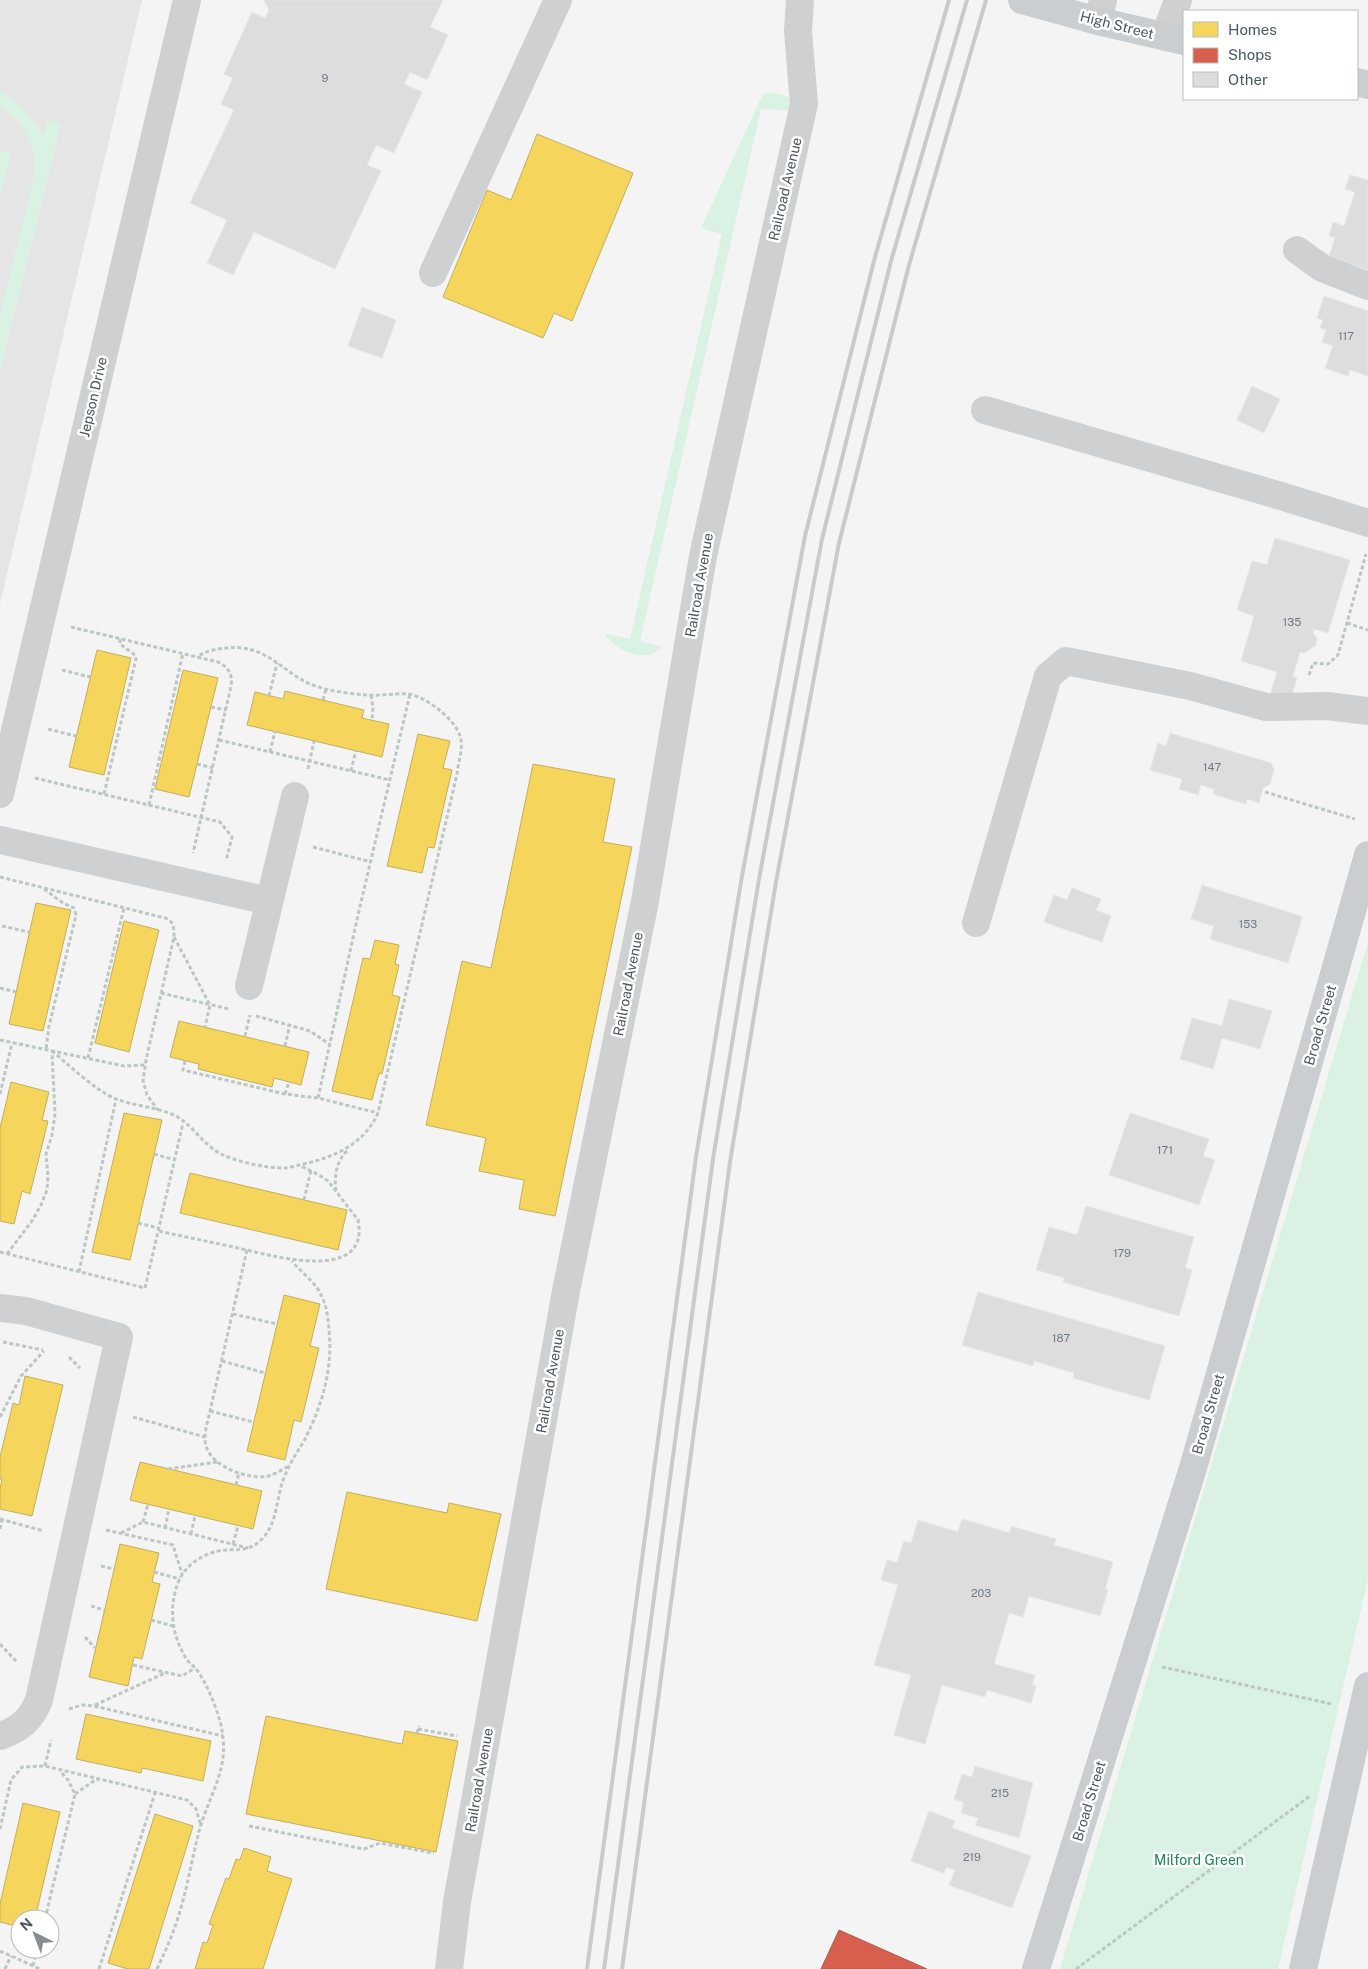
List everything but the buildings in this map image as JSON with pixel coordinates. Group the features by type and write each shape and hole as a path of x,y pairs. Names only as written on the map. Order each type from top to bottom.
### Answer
{"main road":[{"name":"High Street","path":"1022,0 1100,10 1175,38"},
{"name":"Broad Street","path":"1036,1969 1193,1468 1368,855"},
{"path":"1303,1969 1348,1767 1363,1729 1368,1686"}],"street":[{"name":"Jepson Drive","path":"3,782 187,0"},
{"path":"433,273 558,0"},
{"name":"Railroad Avenue","path":"449,1969 457,1902 566,1291 645,901 703,556 804,104 798,31 800,0"},
{"path":"1175,38 1178,0"},
{"path":"1297,250 1322,268 1368,286"},
{"path":"984,410 1368,523"},
{"path":"976,923 1048,676 1066,661 1190,686 1266,707 1327,706 1368,711"},
{"path":"249,986 295,796"},
{"path":"0,840 270,901"},
{"path":"0,1308 26,1311 119,1337 39,1700 35,1711 19,1728 0,1736"}],"path":[{"path":"1309,678 1313,663 1328,664 1338,655 1368,548"},
{"path":"41,620 218,662 225,665 230,671 232,679 226,710 186,882"},
{"path":"1347,623 1368,630"},
{"path":"104,794 136,659 135,655 120,644 120,638"},
{"path":"197,657 202,653 234,647 250,649 267,655 303,680 326,688 371,695 410,694 425,700 441,711 453,724 461,737 450,803 378,1113 364,1135 342,1155 336,1171 336,1192"},
{"path":"149,805 183,653"},
{"path":"270,696 278,662"},
{"path":"62,670 90,677"},
{"path":"323,700 326,688"},
{"path":"318,1098 410,694"},
{"path":"371,695 374,708 372,720"},
{"path":"211,707 226,710"},
{"path":"48,729 76,736"},
{"path":"270,752 275,731"},
{"path":"219,740 390,780"},
{"path":"351,771 356,750"},
{"path":"197,764 213,768"},
{"path":"3,782 104,794 220,822 232,837 225,864"},
{"path":"1265,792 1355,818"},
{"path":"284,840 371,862"},
{"path":"0,877 168,919 174,929 174,937 143,1081 147,1095 158,1110"},
{"path":"42,888 63,904 74,908 76,915 49,1026 46,1050"},
{"path":"88,1058 124,908"},
{"path":"2,926 29,932"},
{"path":"174,937 210,1005 205,1027"},
{"path":"0,988 16,992"},
{"path":"285,1046 290,1024"},
{"path":"0,1040 124,1066 145,1065"},
{"path":"0,1094 12,1043"},
{"path":"52,1051 105,1093 116,1099 176,1116 208,1145 221,1154 248,1162 285,1168 319,1161 350,1147"},
{"path":"7,1254 32,1221 47,1190 46,1154 55,1114 52,1051"},
{"path":"185,1061 183,1070 285,1094 318,1098 378,1113"},
{"path":"285,1094 289,1082"},
{"path":"79,1272 116,1099"},
{"path":"0,1252 145,1288 184,1122"},
{"path":"154,1154 175,1160"},
{"path":"138,1223 159,1230 292,1261 328,1261 341,1258 355,1247 359,1228 358,1220 328,1181 299,1165"},
{"path":"304,1200 311,1170"},
{"path":"247,1250 210,1411 206,1437 208,1452 217,1462 239,1472 260,1476 270,1475 290,1465"},
{"path":"157,1969 182,1905 201,1826 217,1785 224,1760 224,1736 207,1687 180,1647 174,1626 174,1597 182,1575 195,1561 219,1551 250,1549 271,1528 285,1474 304,1440 325,1387 329,1368 331,1347 326,1306 321,1293 292,1261"},
{"path":"232,1314 277,1324"},
{"path":"0,1341 52,1352"},
{"path":"0,1416 21,1376 44,1350"},
{"path":"65,1355 77,1364 83,1372"},
{"path":"222,1361 265,1373"},
{"path":"210,1411 254,1422"},
{"path":"128,1416 206,1437"},
{"path":"168,1468 217,1462"},
{"path":"236,1485 239,1472"},
{"path":"144,1522 148,1504"},
{"path":"165,1528 169,1509"},
{"path":"190,1534 196,1516"},
{"path":"0,1529 1,1520 74,1538"},
{"path":"121,1534 144,1522 250,1549"},
{"path":"233,1544 238,1526"},
{"path":"101,1528 173,1546 182,1575"},
{"path":"93,1564 114,1569"},
{"path":"154,1572 180,1579"},
{"path":"83,1604 104,1610"},
{"path":"151,1620 174,1626"},
{"path":"0,1644 21,1668"},
{"path":"1133,1661 1339,1706"},
{"path":"132,1665 182,1676 195,1668"},
{"path":"94,1706 165,1673"},
{"path":"63,1713 76,1706 94,1706 224,1736"},
{"path":"418,1734 419,1726"},
{"path":"0,1828 11,1780 22,1767 36,1766 187,1800 196,1809 201,1826"},
{"path":"1076,1969 1348,1767"},
{"path":"47,1909 75,1794 68,1780 59,1770"},
{"path":"75,1794 92,1782 100,1780"},
{"path":"99,1969 155,1793"},
{"path":"249,1826 364,1849 380,1843 465,1860"},
{"path":"18,1959 40,1969"},
{"path":"33,1966 35,1959"}],"shaded area":[{"path":"0,0 142,0 0,604"}],"green space":[{"path":"0,91 25,110 43,136 48,120 61,124 0,371 0,314 32,184 34,161 33,150 25,131 10,114 0,107"},
{"path":"763,94 781,94 791,99 795,111 761,109 640,641 662,647 648,655 631,654 615,645 604,633 630,639 722,234 701,228"},
{"path":"0,151 11,154 0,198"},
{"name":"Milford Green","path":"1368,942 1368,1579 1278,1969 1060,1969"}],"railway":[{"path":"587,1969 696,1157 742,876 805,536 875,257 949,0"},
{"path":"604,1969 713,1159 759,879 822,539 891,261 967,0"},
{"path":"622,1969 730,1162 776,882 839,543 909,265 986,0"}]}
